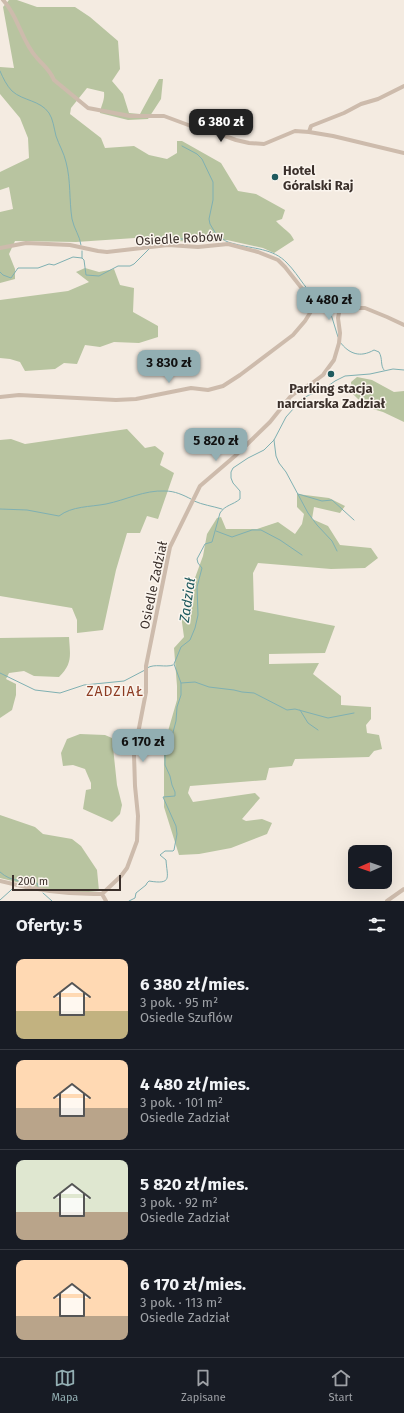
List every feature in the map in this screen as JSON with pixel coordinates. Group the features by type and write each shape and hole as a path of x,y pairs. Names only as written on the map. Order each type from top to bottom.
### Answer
{"street":[{"path":"3,0 11,8 27,44 36,58 45,65 52,74 54,80 88,108 130,116 164,116 193,128 214,132 249,143 264,144 295,131 333,136 404,153"},
{"path":"309,132 311,126 344,113 361,104 378,99 404,86"},
{"name":"Osiedle Robów","path":"0,248 26,243 70,246 98,252 107,252 168,245 198,247 228,244 258,252 278,260 286,267 315,305"},
{"path":"0,397 19,395 116,400 136,399 191,388 208,390 223,386 293,335 305,321 315,305 340,308 366,308 387,316 404,326"},
{"name":"Osiedle Zadział","path":"102,894 121,876 127,868 137,841 138,816 134,754 146,692 146,666 170,547 200,486 235,456 270,422 290,397 323,375 334,360 340,335 338,318 340,308"},
{"path":"0,881 75,895 102,894 106,901"},
{"path":"387,901 404,889"}],"green space":[{"path":"9,0 17,0 37,7 75,7 90,17 118,41 120,69 112,81 123,94 129,113 140,114 159,79 163,79 161,99 148,119 128,120 100,113 104,92 87,88 71,108 70,114 101,138 105,148 134,146 149,155 167,159 177,153 177,141 182,141 221,163 238,191 256,194 285,210 282,219 276,221 294,240 274,253 263,248 227,240 210,242 135,238 76,242 15,241 9,254 15,269 15,279 0,283 0,212 13,209 9,187 0,190 0,172 29,158 28,138 20,118 0,94 0,67 14,68 3,7"},
{"path":"85,268 99,272 114,269 120,285 134,288 133,312 158,326 158,337 139,343 114,342 100,347 85,345 77,364 64,363 55,369 25,371 20,362 0,358 0,300 68,291 89,282 76,272"},
{"path":"357,377 372,380 394,392 404,391 404,422 383,412 366,407 352,393 351,382"},
{"path":"127,429 145,448 155,446 164,453 160,465 174,473 158,519 147,516 140,533 127,533 116,570 103,630 77,633 77,620 72,608 0,596 0,440 11,439 25,444"},
{"path":"297,494 329,498 345,506 340,513 314,507 312,519 328,526 340,545 371,548 378,558 365,568 331,569 258,563 253,573 254,610 335,626 325,653 269,654 269,664 319,663 313,674 341,696 341,705 371,707 371,719 366,725 367,733 379,735 382,749 374,751 369,757 295,759 292,766 269,768 266,780 190,786 188,793 193,802 255,793 260,798 242,819 246,821 262,819 272,823 267,834 231,848 199,854 179,855 164,807 164,745 177,700 174,648 184,637 181,615 188,606 192,586 203,556 207,534 217,518 221,517 226,529 257,529 278,522 295,534 302,524 304,514 297,507"},
{"path":"69,637 69,663 59,677 34,676 24,671 9,673 6,679 16,684 16,695 12,710 0,718 0,638"},
{"path":"80,734 105,735 112,738 117,785 122,805 120,814 112,822 83,809 86,790 91,789 91,783 85,769 73,765 63,766 61,753 67,739"},
{"path":"0,815 35,827 43,834 72,839 81,846 97,870 99,891 78,893 45,889 0,878"}],"waterway":[{"path":"0,71 5,82 12,91 21,97 41,105 50,115 66,162 69,176 72,219 81,245"},
{"path":"182,146 197,154 202,159 213,182 213,200 209,219 210,224 216,234"},
{"path":"150,245 156,238 163,237 201,241 216,234 229,242 276,254 292,268 308,290 324,304"},
{"path":"0,272 11,278 18,268 38,268 49,264 54,265 73,257 82,258 84,260 86,275 99,276 118,266 130,266 134,264 149,249"},
{"path":"82,251 82,258"},
{"path":"330,311 338,337"},
{"path":"340,342 343,346 355,354 364,354 374,350 379,352 384,370"},
{"name":"Zadział","path":"129,901 135,898 136,893 149,881 165,881 167,878 166,860 160,855 165,851 174,850 177,834 176,826 163,797 175,796 170,776 165,765 165,754 172,736 176,721 177,707 181,695 181,683 174,664 181,647 190,640 198,615 197,587 202,568 197,559 205,544 212,542 220,513 224,508 240,499 240,491 233,483 231,478 233,468 264,450 274,440 286,417 302,399 321,391 345,376 370,374 393,369 404,370"},
{"path":"274,440 276,456 279,463 286,472 308,513 332,541 337,551"},
{"path":"0,509 27,510 59,516 70,510 81,507 106,504 157,491 172,492 191,499"},
{"path":"298,494 322,501 332,500 354,520"},
{"path":"194,501 222,509"},
{"path":"216,531 232,537 252,530 261,530 280,540 302,555"},
{"path":"147,668 153,666 173,665"},
{"path":"0,673 35,690 60,693 84,685 124,681 145,670"},
{"path":"181,683 195,682 209,687 254,693 287,710 295,709 328,718 354,713"},
{"path":"300,710 308,723 318,730"},
{"name":"Zadział","path":"0,872 14,880 37,883 39,888"},
{"path":"0,900 13,888"},
{"name":"Zadział","path":"43,893 52,901"}],"place":[{"name":"Hotel Góralski Raj","path":"275,177"},
{"name":"Parking stacja narciarska Zadział","path":"331,374"}],"district":[{"name":"ZADZIAŁ","path":"115,691"}]}
